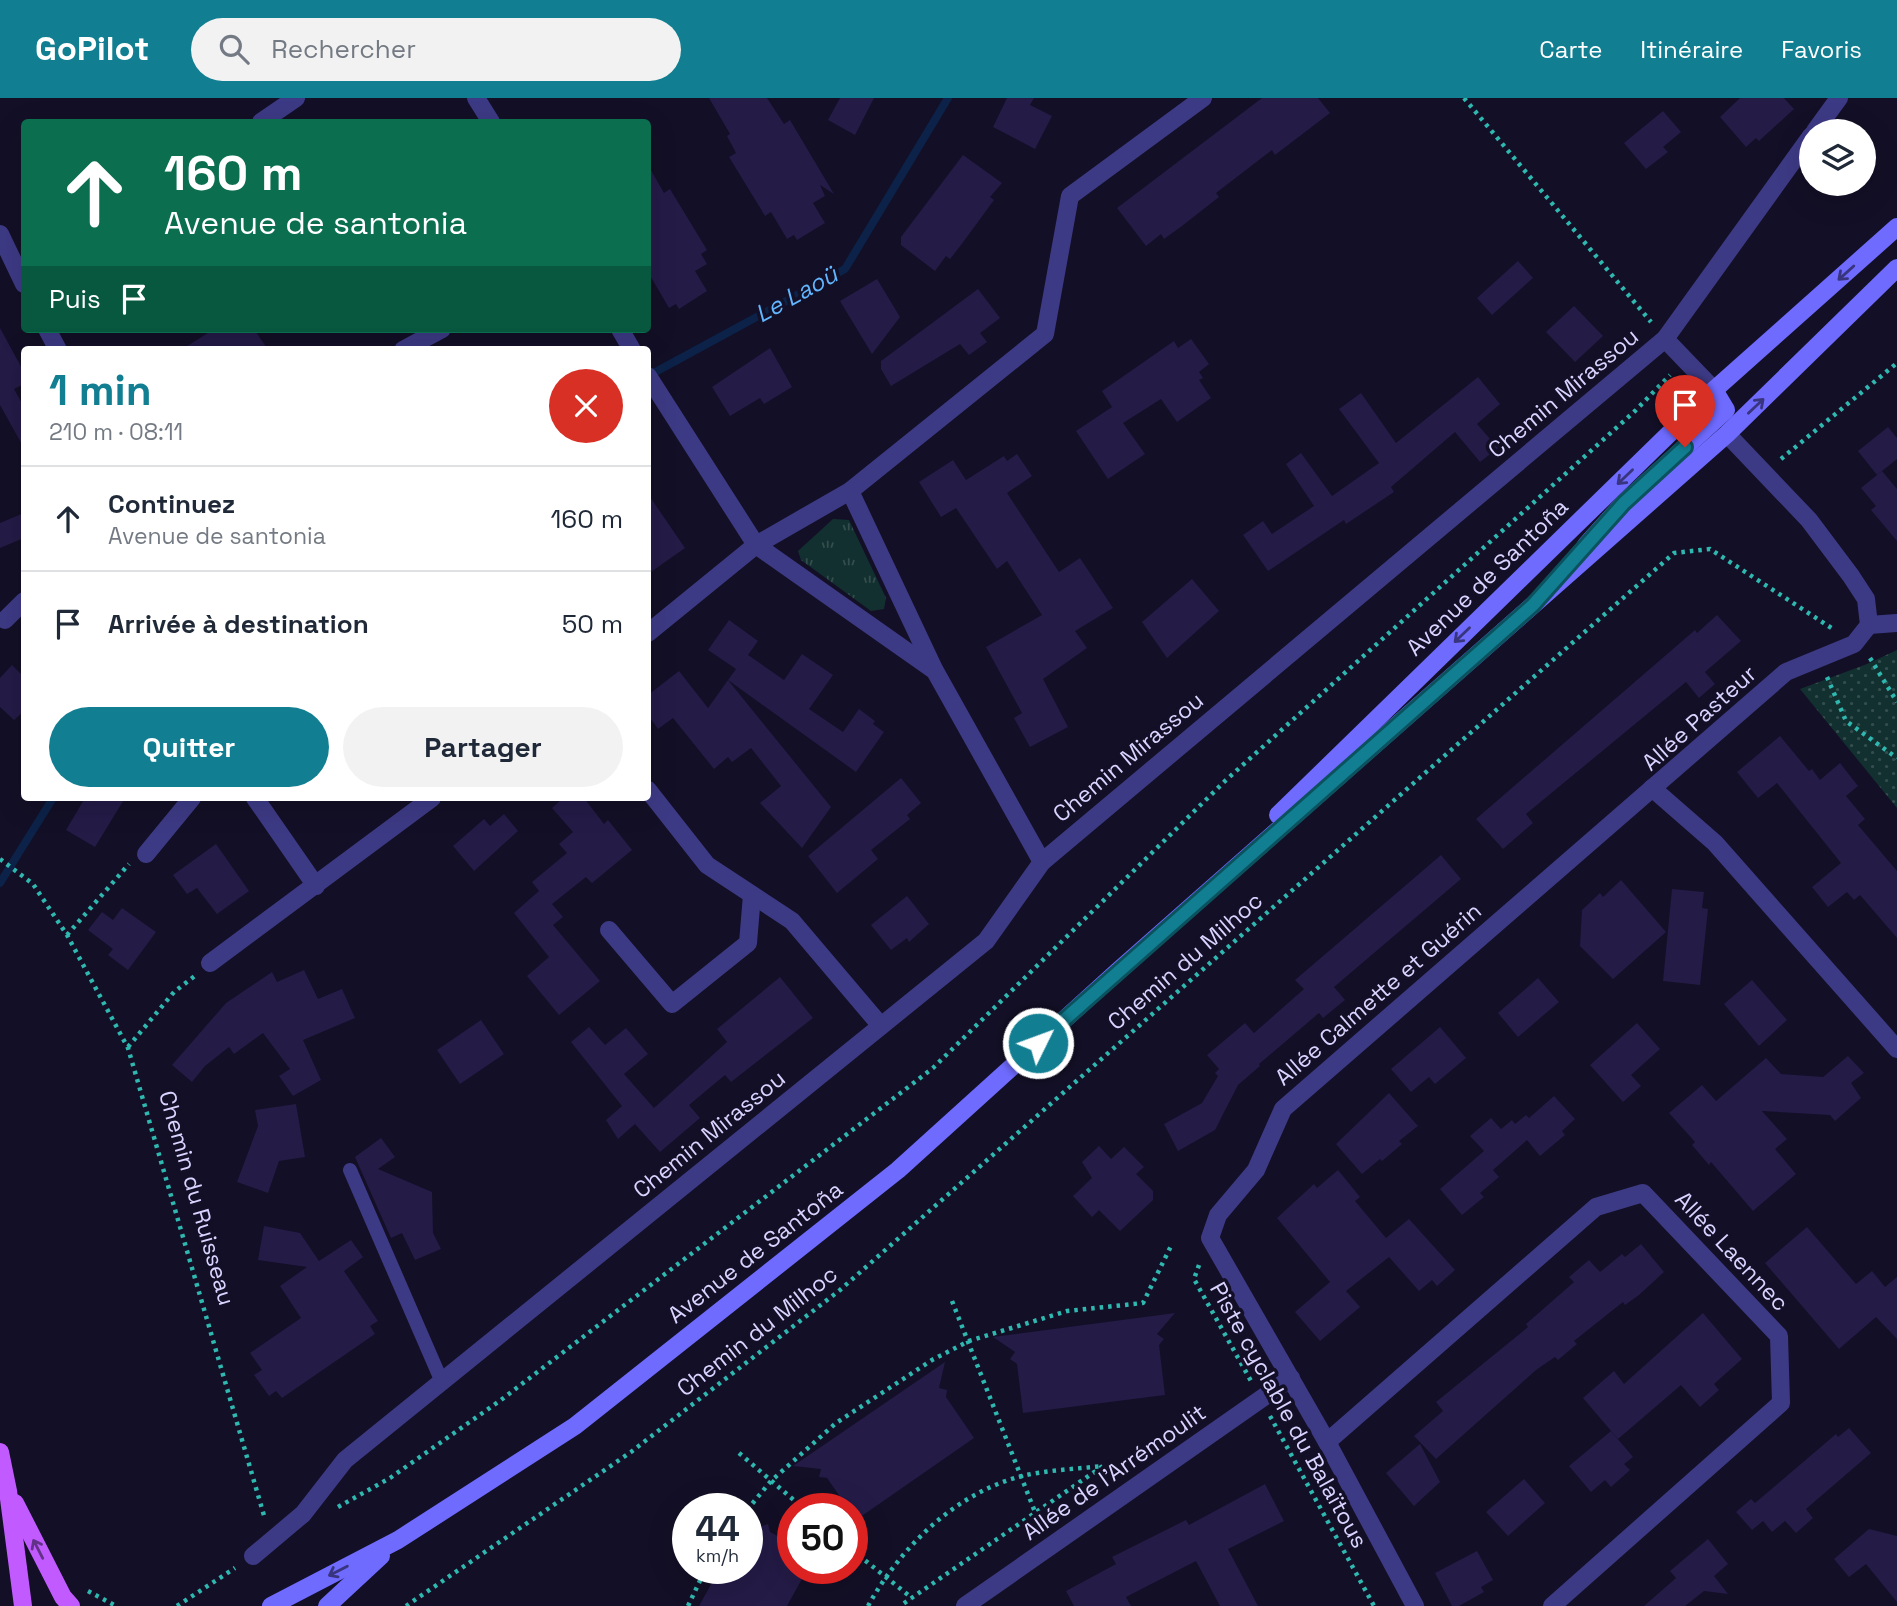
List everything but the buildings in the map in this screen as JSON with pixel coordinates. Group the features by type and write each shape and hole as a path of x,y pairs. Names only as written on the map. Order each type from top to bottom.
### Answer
{"main road":[{"name":"Avenue de Santoña","path":"1118,971 1714,390 1897,227"},
{"name":"Avenue de Santoña","path":"271,1606 398,1539 575,1426 898,1170 1118,971 1727,434 1897,268"},
{"path":"1533,605 1624,503 1726,410 1714,390"},
{"path":"0,1452 8,1491 23,1606"},
{"path":"8,1491 63,1597 71,1606"},
{"name":"Avenue de Santoña","path":"327,1606 398,1539"}],"street":[{"path":"265,119 296,98"},
{"path":"476,98 489,119"},
{"path":"651,630 756,545 850,491 1045,334 1070,196 1203,98"},
{"path":"1824,119 1839,98"},
{"name":"Chemin Mirassou","path":"253,1556 272,1543 303,1514 345,1460 986,941 1042,862 1665,339 1799,153"},
{"path":"0,234 21,273"},
{"path":"0,276 21,277"},
{"path":"410,346 435,333"},
{"path":"1665,339 1714,390"},
{"path":"651,382 756,545 935,671"},
{"path":"1727,434 1809,520 1851,576 1866,598 1869,625 1897,623"},
{"path":"850,491 935,671 1042,862"},
{"path":"5,620 21,604"},
{"name":"Allée Pasteur","path":"1869,625 1861,650 1786,672 1652,788 1715,843 1897,1049"},
{"name":"Allée Calmette et Guérin","path":"1210,1238 1218,1214 1255,1170 1283,1109 1652,788"},
{"path":"651,794 707,865 792,921 881,1026"},
{"path":"146,854 190,801"},
{"path":"257,801 316,886"},
{"path":"210,963 428,801"},
{"path":"609,930 672,1004 748,943 752,895"},
{"name":"Allée Laennec","path":"1328,1442 1596,1207 1643,1193 1779,1336 1781,1404 1552,1606"},
{"path":"1210,1238 1328,1442 1415,1606"},
{"name":"Allée de l'Arrémoulit","path":"965,1606 1291,1378"}],"lane":[{"path":"350,1170 442,1382"}],"path":[{"path":"1464,98 1665,339"},
{"path":"303,1514 330,1511 390,1478 501,1401 933,1068 1225,781 1635,411 1685,359"},
{"path":"1764,473 1897,363"},
{"name":"Chemin du Milhoc","path":"406,1606 631,1452 840,1290 1674,553 1710,549 1861,650"},
{"path":"1861,650 1897,702"},
{"path":"1824,670 1846,722 1897,758"},
{"path":"67,935 129,864 146,854"},
{"name":"Chemin du Ruisseau","path":"1,860 33,884 67,935 128,1048 272,1543"},
{"path":"128,1048 174,992 210,963"},
{"name":"Piste cyclable du Balaïtous","path":"1210,1238 1194,1279 1374,1606"},
{"path":"761,1493 836,1423 932,1360 969,1341 1067,1311 1143,1303 1171,1246"},
{"path":"952,1301 1035,1512"},
{"path":"739,1453 785,1493"},
{"path":"868,1606 884,1577 917,1537 972,1497 1021,1476 1102,1466 900,1606"},
{"path":"177,1606 253,1556"},
{"path":"868,1564 912,1598"},
{"path":"688,1606 698,1584"},
{"path":"81,1587 116,1606"}],"green space":[{"path":"833,519 849,520 886,598 884,609 871,611 801,560 798,551"},
{"path":"1897,650 1897,808 1800,689"}],"waterway":[{"name":"Le Laoü","path":"651,374 845,269 948,98"},
{"name":"Le Laoü","path":"0,883 51,801"}],"route":[{"path":"1038,1043 1533,605 1624,503 1685,447"}]}
